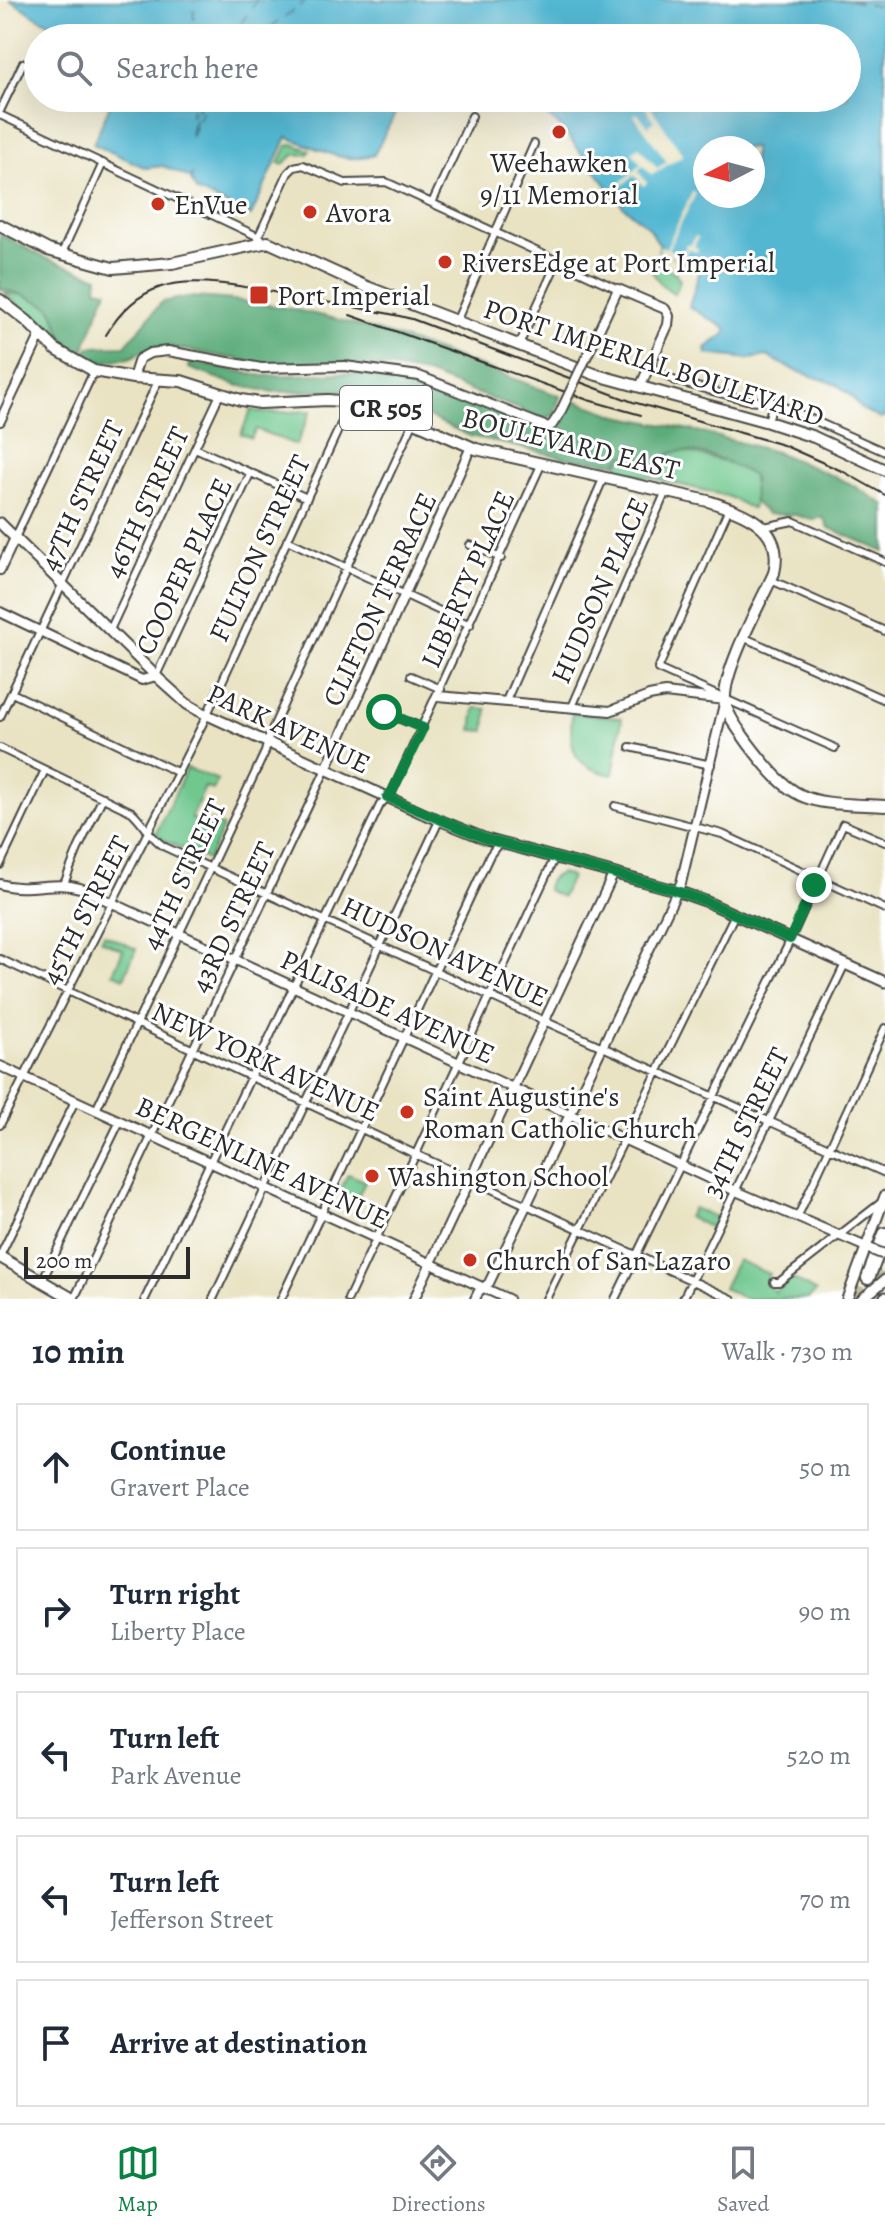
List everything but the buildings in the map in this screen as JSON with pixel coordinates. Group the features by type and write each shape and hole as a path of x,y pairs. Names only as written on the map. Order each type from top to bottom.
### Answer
{"highway":[{"path":"868,1278 885,1234"}],"main road":[{"path":"0,225 61,255 124,269 202,258 260,241"},
{"name":"PORT IMPERIAL BOULEVARD","path":"260,241 367,287 597,375 765,417 885,469"},
{"name":"BOULEVARD EAST","path":"0,300 27,321 40,336 72,360 94,371 133,378 181,381 260,403 352,400 374,404 471,447 729,508 764,527"},
{"name":"PARK AVENUE","path":"0,523 156,676 187,704 207,715 439,821 499,843 678,892 735,914 885,982"},
{"path":"764,527 775,547 777,560 730,674 725,700 734,723 773,775 787,788 823,803 885,806"},
{"path":"847,1299 884,1198"},
{"name":"PALISADE AVENUE","path":"868,1248 884,1255"},
{"path":"0,1257 74,1299"},
{"path":"862,1299 885,1280"}],"street":[{"path":"23,63 0,113 260,241 288,173 299,165 345,183 386,182 665,309 669,321 640,387"},
{"path":"432,203 472,116"},
{"path":"456,322 534,144"},
{"path":"61,255 103,163"},
{"path":"519,345 558,260"},
{"path":"133,378 139,359 150,353 168,351 261,368 345,366 419,376 547,427 560,413 618,289"},
{"path":"0,421 40,336"},
{"path":"650,366 675,381 746,400 769,401 885,452"},
{"path":"0,570 94,371"},
{"name":"47TH STREET","path":"0,717 159,379"},
{"name":"46TH STREET","path":"110,630 221,392"},
{"name":"FULTON STREET","path":"207,715 352,400"},
{"path":"765,417 769,401"},
{"name":"44TH STREET","path":"96,1110 211,867 414,421"},
{"name":"CLIFTON TERRACE","path":"326,769 471,447"},
{"path":"195,448 307,498"},
{"name":"LIBERTY PLACE","path":"145,1299 380,805 392,792 423,728 542,463"},
{"name":"COOPER PLACE","path":"156,676 250,474"},
{"path":"506,701 604,477"},
{"name":"HUDSON PLACE","path":"572,707 666,491"},
{"path":"729,508 658,669 835,748"},
{"path":"764,527 793,521 885,562"},
{"path":"287,540 470,625"},
{"path":"470,545 501,558"},
{"path":"771,580 885,631"},
{"path":"0,612 142,680 156,676"},
{"path":"745,638 885,700"},
{"path":"411,676 439,692 617,711 649,696 665,693 725,700"},
{"path":"12,693 179,773"},
{"path":"475,1299 489,1283 678,892 725,700"},
{"path":"384,712 423,728"},
{"name":"45TH STREET","path":"0,1125 207,715"},
{"path":"630,747 711,765"},
{"name":"HUDSON AVENUE","path":"0,748 132,812 153,839 165,847 713,1097 883,1170"},
{"name":"43RD STREET","path":"74,1299 326,769"},
{"path":"0,865 45,770"},
{"path":"64,884 103,797"},
{"path":"615,806 722,834 885,909"},
{"path":"213,1299 439,821"},
{"path":"615,1299 843,824 885,842"},
{"path":"281,1299 435,970 490,855 499,843"},
{"path":"348,1299 554,859"},
{"path":"414,1299 613,875"},
{"name":"PALISADE AVENUE","path":"0,884 32,889 64,884 113,903 736,1191 868,1248"},
{"path":"546,1299 735,914"},
{"name":"NEW YORK AVENUE","path":"0,959 136,1025 732,1299"},
{"name":"34TH STREET","path":"683,1299 845,964"},
{"path":"797,1218 885,1028"},
{"name":"BERGENLINE AVENUE","path":"0,1066 508,1299"},
{"path":"0,1257 75,1101"},
{"path":"42,1281 120,1121"},
{"path":"774,1282 779,1282 884,1198"},
{"path":"48,1299 55,1288"}],"green space":[{"path":"293,144 310,151 308,154 294,155 282,165 279,163 287,146"},
{"path":"0,234 45,258 98,277 97,288 107,290 83,352 66,344 51,307 0,289"},
{"path":"650,261 675,272 680,280 675,294 662,285 646,264"},
{"path":"5,293 24,295 51,307 66,344 61,343"},
{"path":"187,297 284,307 331,318 423,346 560,396 554,415 545,419 426,374 386,367 340,362 269,365 170,347 149,349 129,358 101,362 84,355 90,347 125,346 162,302"},
{"path":"190,362 263,376 349,373 417,383 559,433 574,400 618,416 696,431 776,452 849,483 885,505 885,552 827,527 821,517 814,520 795,515 767,514 754,502 753,476 701,453 669,454 664,464 624,455 616,463 571,459 470,436 381,395 359,390 273,392 236,385 189,368"},
{"path":"251,410 266,413 311,411 296,445 256,429 251,438 241,434"},
{"path":"679,450 731,463 753,476 752,509 727,496 615,469 624,455 664,464 669,454"},
{"path":"475,708 487,709 485,731 472,730"},
{"path":"572,713 622,718 613,775 589,767 576,755"},
{"path":"187,768 218,780 213,790 205,787 191,818 207,826 210,821 223,827 208,860 161,839 156,833"},
{"path":"561,873 571,877 562,897 547,890 551,879"},
{"path":"104,934 136,949 124,978 113,973 123,950 101,940"},
{"path":"348,1174 365,1181 356,1201 339,1193"},
{"path":"693,1208 716,1217 711,1228 688,1217"},
{"path":"737,1260 769,1274 766,1283 775,1292 793,1279 816,1292 808,1299 746,1299 723,1288"}],"water":[{"path":"10,0 885,0 885,417 881,419 861,409 836,384 794,370 767,356 750,359 707,354 706,348 724,335 727,329 689,307 700,270 658,250 660,245 647,226 623,206 560,126 541,112 861,112 861,24 51,24"},
{"path":"107,112 396,112 374,155 363,158 341,157 287,137 251,216 196,191 192,176 190,178 163,166 146,168 93,144"}],"pier":[{"path":"648,112 654,112 683,155 652,175 643,166 638,171 647,183 643,186 634,175 613,193 611,191 641,164 632,152 639,147 657,168 667,162 634,115 637,113 648,126 654,121"},
{"path":"693,191 693,199 668,249 683,256 686,244 691,245 695,236 698,237 694,246 697,252 688,248 682,262 658,250 660,246 666,248"}],"ferry route":[{"path":"193,24 194,0"},
{"path":"241,24 257,0"},
{"path":"275,24 307,0"},
{"path":"850,0 885,8"},
{"path":"191,135 192,112"},
{"path":"193,128 197,112"},
{"path":"191,136 202,112"}],"tunnel":[{"path":"870,1299 885,1260"},
{"path":"860,1299 868,1278"}],"tram line":[{"path":"106,335 136,300 152,290 178,283 239,286 389,314 412,319 633,402 783,445 844,472 885,495"},
{"path":"350,315 588,400 641,415"}],"place":[{"name":"Weehawken 9/11 Memorial","path":"559,132"},
{"name":"EnVue","path":"158,204"},
{"name":"Avora","path":"310,212"},
{"name":"RiversEdge at Port Imperial","path":"445,262"},
{"name":"Port Imperial","path":"259,295"},
{"name":"Saint Augustine's Roman Catholic Church","path":"407,1112"},
{"name":"Washington School","path":"372,1176"},
{"name":"Church of San Lazaro","path":"470,1260"}],"route":[{"path":"384,712 423,728 387,797 486,839 671,889 790,939 814,885"}]}
